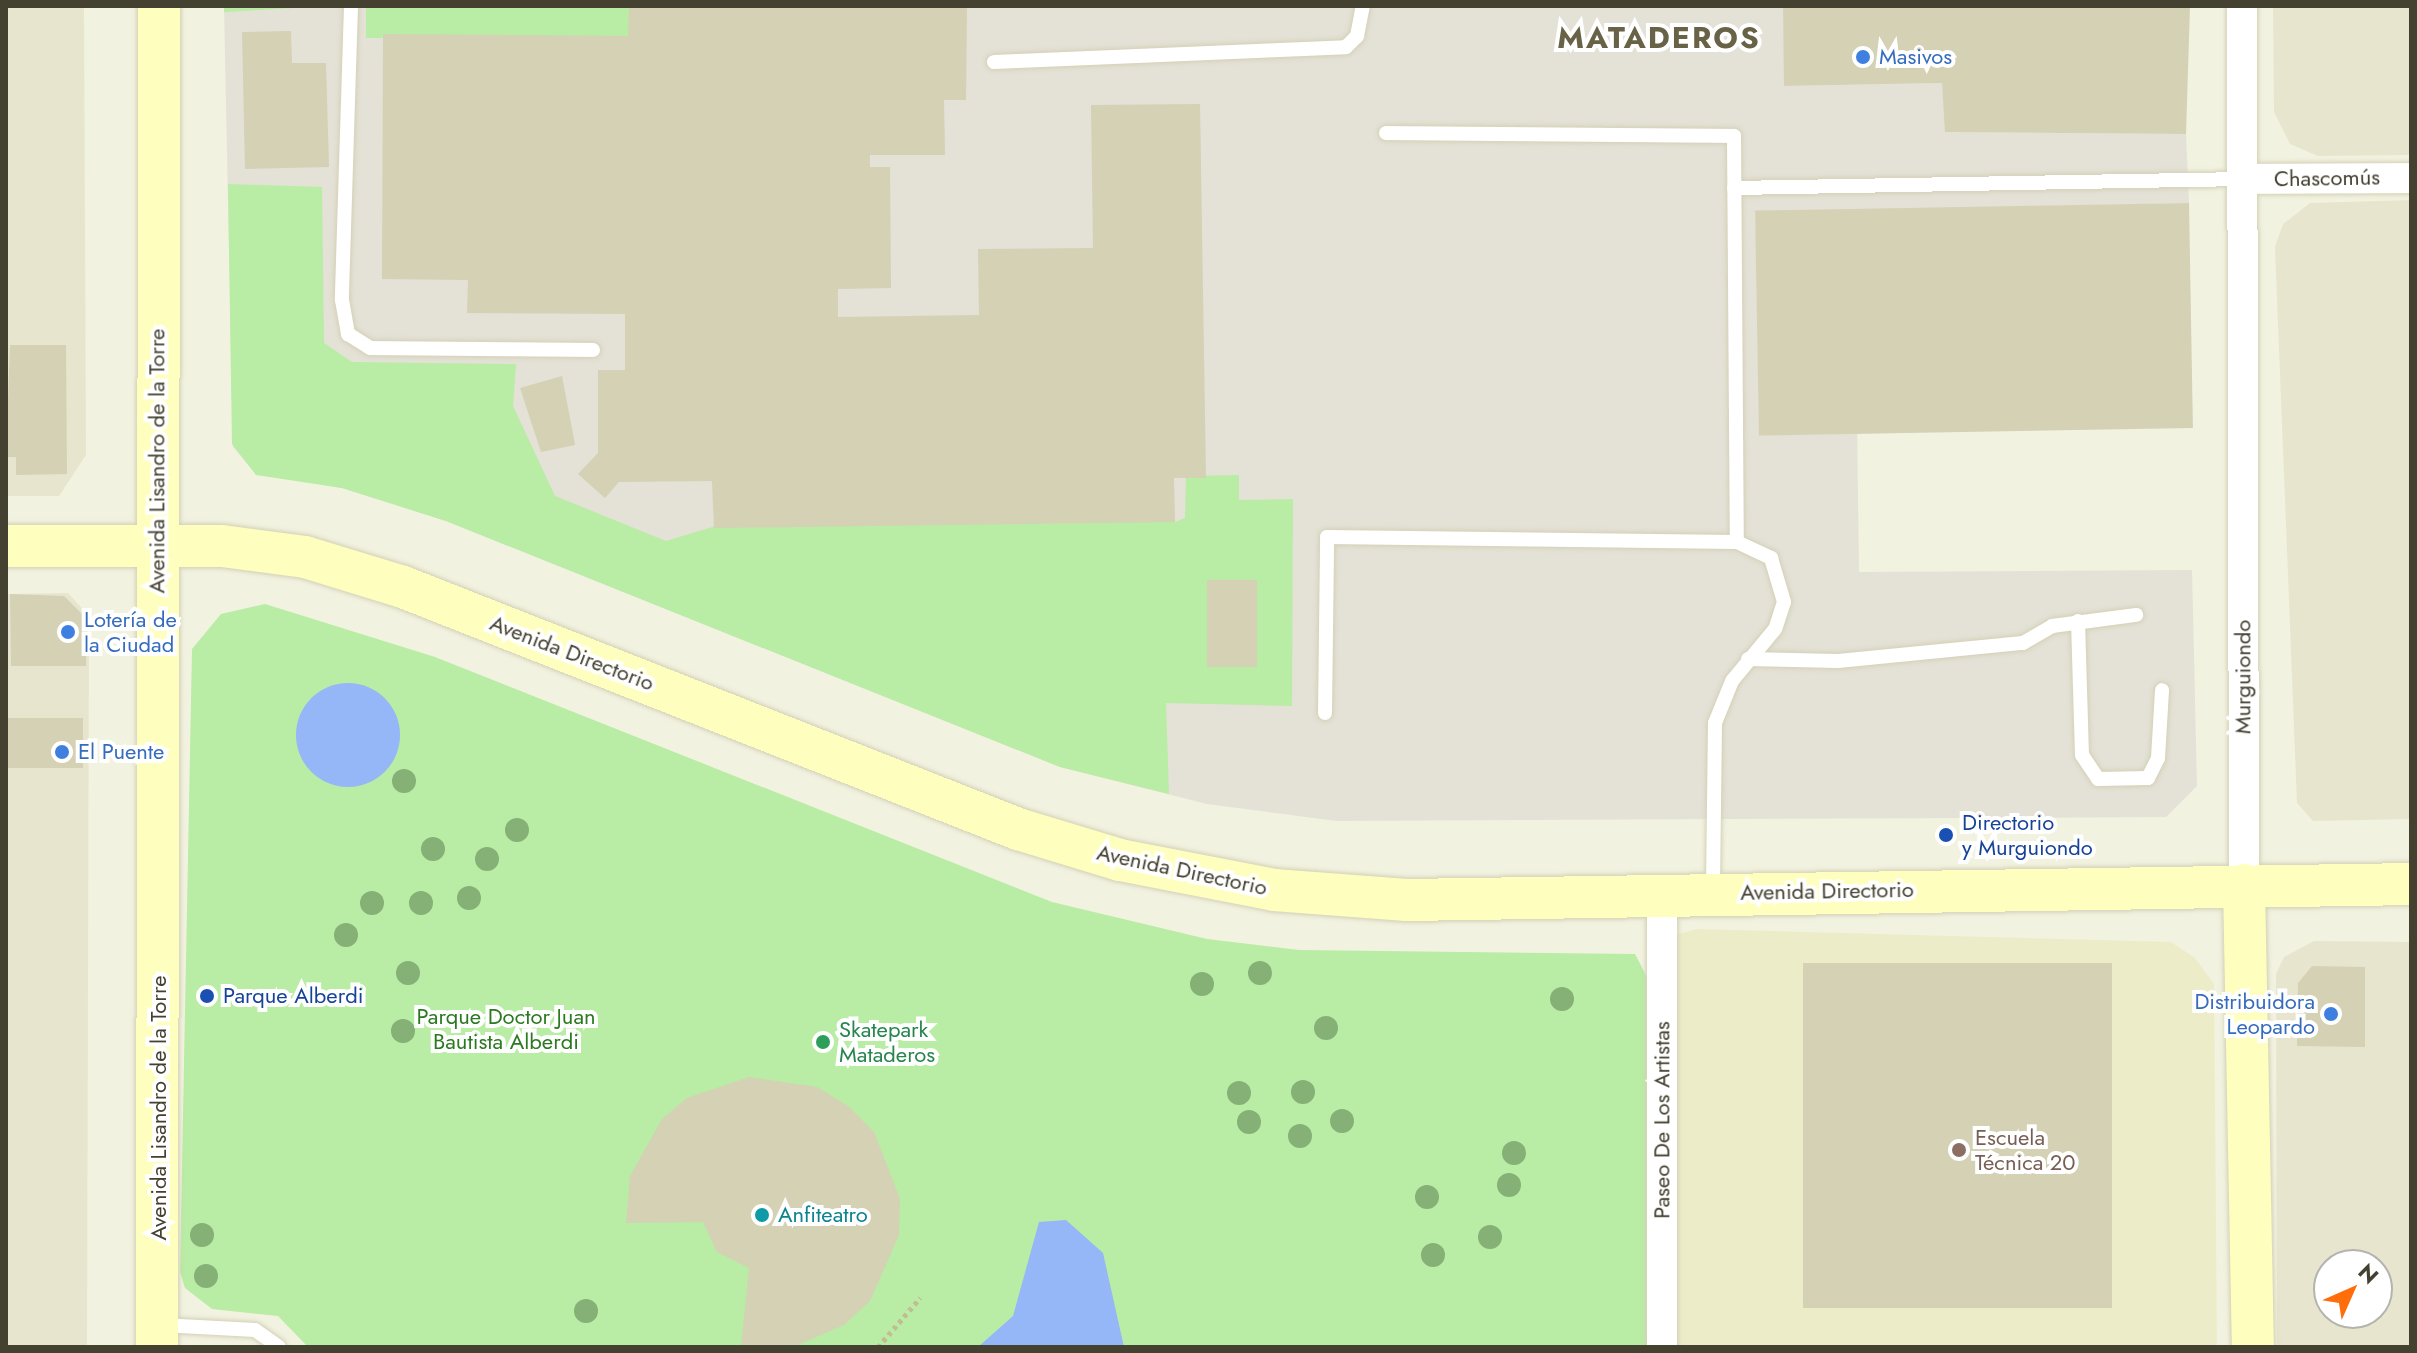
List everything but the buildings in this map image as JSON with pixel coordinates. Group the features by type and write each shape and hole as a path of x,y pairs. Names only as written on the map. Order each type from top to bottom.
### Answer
{"main road":[{"name":"Avenida Lisandro de la Torre","path":"157,1336 159,6"},
{"name":"Avenida Directorio","path":"6,546 157,545 305,557 403,587 1018,829 1120,860 1274,890 1407,900 1713,892 2411,884"},
{"name":"Murguiondo","path":"2244,885 2253,1347"}],"street":[{"name":"Murguiondo","path":"2242,6 2244,885"},
{"name":"Chascomús","path":"2243,179 2411,178"},
{"name":"Paseo De Los Artistas","path":"1662,893 1662,1347"}],"lane":[{"path":"351,6 342,300 348,334 370,348 593,350"},
{"path":"994,62 1346,47 1357,36 1363,6"},
{"path":"1386,133 1734,136 1737,542"},
{"path":"1734,188 2243,179"},
{"path":"1325,713 1327,537 1737,542 1771,558 1784,602 1775,629 1748,659 1715,723 1713,892"},
{"path":"1748,659 1838,661 2023,643 2078,621 2136,615"},
{"path":"2078,621 2082,755 2098,779 2148,778 2158,758 2162,690"},
{"path":"157,1336 255,1330 279,1347"}],"path":[{"path":"878,1347 920,1298"}],"shaded area":[{"path":"6,6 84,6 86,455 59,496 6,496"},
{"path":"224,6 1783,6 1785,86 1942,83 1946,132 2186,134 2189,203 1755,212 1764,430 1857,424 1859,572 2192,570 2197,786 2166,817 1336,821 1207,804 1060,767 446,521 342,488 255,473 233,447"},
{"path":"2273,6 2411,6 2411,155 2318,156 2290,144 2274,112"},
{"path":"2411,200 2411,819 2313,821 2297,803 2275,247 2283,224 2310,203"},
{"path":"68,593 89,616 87,1347 6,1347 6,594"},
{"path":"1697,929 2171,942 2195,958 2214,984 2217,1347 1671,1347 1675,935"},
{"path":"2314,941 2411,942 2411,1347 2277,1347 2276,974 2284,957"}],"green space":[{"path":"224,6 328,6 224,12"},
{"path":"366,6 629,6 629,38 366,38"},
{"path":"228,184 322,187 324,343 352,362 516,364 513,406 555,496 666,541 739,519 1175,522 1185,518 1186,476 1239,475 1239,500 1293,499 1292,706 1166,703 1169,794 1060,767 446,521 342,488 256,475 232,444"},
{"name":"Parque Doctor Juan Bautista Alberdi","path":"265,604 435,657 1052,902 1207,939 1299,950 1635,954 1650,983 1648,1347 308,1347 278,1316 212,1309 185,1288 180,1272 192,649 221,614"}],"water":[{"path":"348,683 368,687 385,698 396,715 400,735 396,755 385,772 368,783 348,787 328,783 311,772 300,755 296,735 300,715 311,698 328,687"},
{"path":"1066,1220 1103,1253 1124,1347 978,1347 1013,1316 1039,1222"}],"place":[{"name":"Masivos","path":"1863,57"},
{"name":"Lotería de la Ciudad","path":"68,632"},
{"name":"El Puente","path":"62,752"},
{"name":"Directorio y Murguiondo","path":"1946,835"},
{"name":"Parque Alberdi","path":"207,996"},
{"name":"Distribuidora Leopardo","path":"2331,1014"},
{"name":"Skatepark Mataderos","path":"823,1042"},
{"name":"Escuela Técnica 20","path":"1959,1150"},
{"name":"Anfiteatro","path":"762,1215"}],"district":[{"name":"MATADEROS","path":"1659,38"}]}
